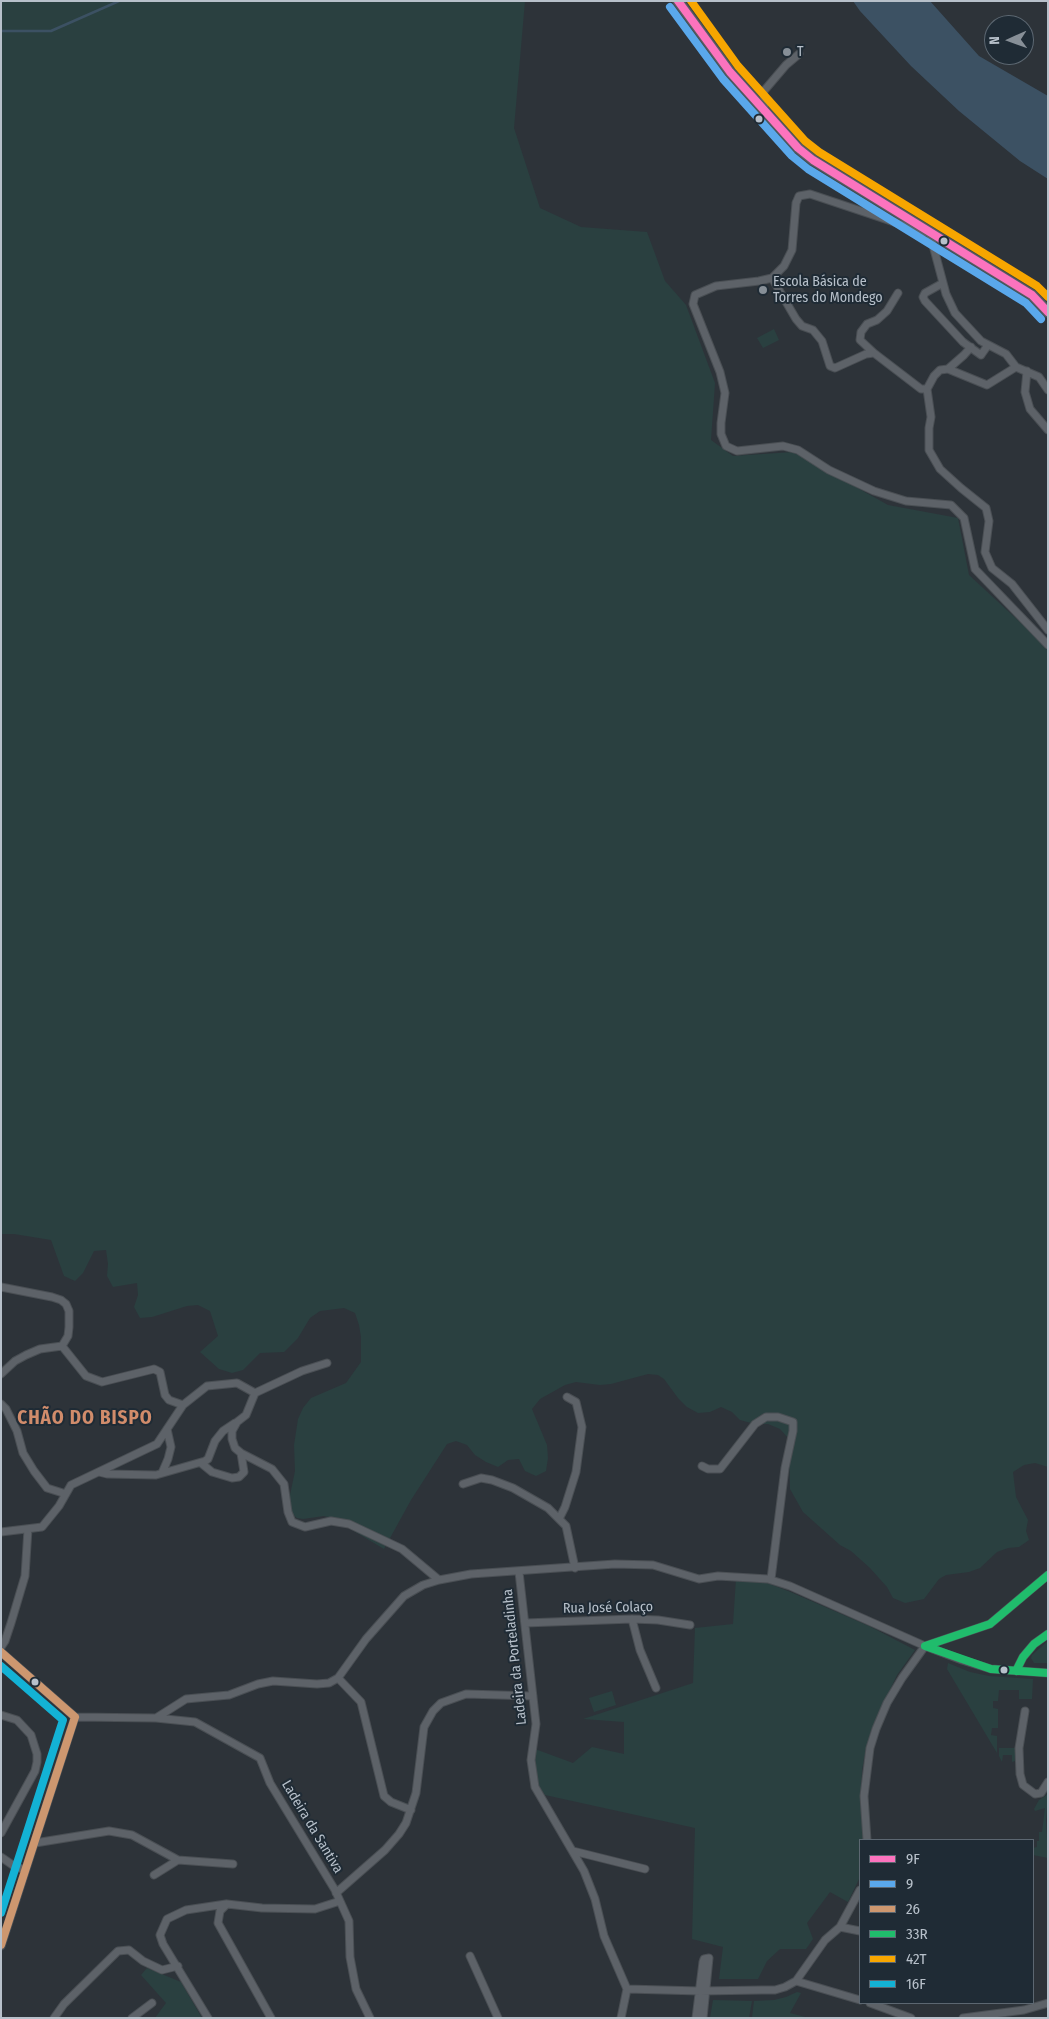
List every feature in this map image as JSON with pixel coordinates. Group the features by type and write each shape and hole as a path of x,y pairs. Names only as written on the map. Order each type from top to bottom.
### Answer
{"main road":[{"path":"678,1 730,72 798,148 812,160 1032,296 1048,312"}],"street":[{"path":"765,112 763,92 786,65 799,54"},
{"path":"1048,390 1039,377 1016,367 1006,354 979,339 957,316 950,305 930,234 810,194 800,196 796,203 792,250 784,266 772,278 716,286 695,295 693,304 720,372 725,393 720,424 721,434 726,446 737,451 783,446 798,450 829,470 874,491 906,501 951,505 964,518 975,569 1048,645"},
{"path":"772,278 796,319 802,326 813,330 822,341 830,366 835,368 866,354 874,353"},
{"path":"943,283 927,292 923,299 963,342 981,355 988,345"},
{"path":"898,293 887,311 876,320 867,324 860,332 860,340 921,389 927,389"},
{"path":"948,369 971,347"},
{"path":"1016,367 987,385 948,369 940,370 934,376 927,389 931,417 929,428 930,450 940,469 986,508 989,521 985,552 992,568 1012,584 1048,630"},
{"path":"1027,371 1024,392 1030,409 1048,430"},
{"path":"1,1287 52,1297 66,1304 69,1311 69,1327 68,1336 62,1346"},
{"path":"1,1374 15,1361 26,1355 40,1349 62,1346"},
{"path":"62,1346 86,1376 96,1381 102,1382 154,1369 160,1372 165,1395 169,1400 183,1405"},
{"path":"98,1472 107,1474 162,1474 201,1463 208,1459 211,1448 221,1433 246,1415 256,1393 302,1371 327,1362"},
{"path":"1,1532 42,1526 71,1485 157,1444 183,1405 207,1386 237,1383 256,1393"},
{"path":"559,1519 565,1507 576,1472 582,1427 576,1402 567,1397"},
{"path":"1,1404 6,1409 17,1431 24,1453 34,1472 47,1488 66,1494"},
{"path":"702,1466 708,1469 720,1469 756,1424 766,1417 778,1417 792,1422 793,1431 785,1468 771,1580"},
{"path":"237,1422 232,1432 235,1448 241,1454 272,1469 284,1484 288,1512 292,1522 305,1526 331,1521 349,1524 402,1549 439,1580"},
{"path":"162,1474 171,1447 167,1429"},
{"path":"201,1463 216,1473 232,1478 239,1477 244,1472 241,1454"},
{"path":"463,1484 481,1478 492,1480 513,1488 548,1508 566,1526 575,1568"},
{"path":"1,1647 9,1630 25,1576 28,1529"},
{"path":"156,1718 186,1699 229,1695 258,1684 273,1681 329,1683 338,1678 366,1639 404,1596 423,1585 471,1574 637,1564 653,1565 700,1579 718,1576 771,1580 790,1586 925,1646 990,1669 1048,1673"},
{"name":"Ladeira da Porteladinha","path":"519,1572 536,1724 531,1760 535,1787 584,1871 595,1899 604,1936 627,1989"},
{"path":"867,1839 864,1796 870,1748 887,1703 925,1646 990,1624 1048,1575"},
{"path":"632,1619 640,1650 656,1688"},
{"name":"Rua José Colaço","path":"525,1623 632,1619 658,1620 690,1625"},
{"path":"1016,1671 1023,1657 1034,1644 1048,1634"},
{"path":"1,1652 76,1717 1,1946"},
{"path":"338,1678 361,1702 384,1796 391,1802 411,1810"},
{"path":"336,1893 377,1857 399,1834 411,1810 416,1793 424,1727 433,1711 442,1703 466,1694 533,1696"},
{"path":"1024,1711 1019,1748 1020,1774 1024,1785 1035,1794 1041,1793 1048,1782"},
{"path":"1,1714 16,1720 31,1735 37,1754 37,1762 35,1771 1,1833"},
{"name":"Ladeira da Santiva","path":"76,1717 156,1718 195,1722 260,1758 270,1782 340,1901 348,1921 350,1957 356,1989 370,2018"},
{"path":"35,1843 110,1831 132,1835 178,1860 233,1864"},
{"path":"573,1851 645,1870"},
{"path":"1,1856 14,1866 25,1870"},
{"path":"154,1875 178,1860"},
{"path":"622,2018 627,1989 775,1990 796,1981 825,1940 840,1927 859,1892"},
{"path":"208,2018 163,1944 160,1935 167,1920 186,1910 227,1904 262,1908 314,1909 340,1901"},
{"path":"227,1904 220,1911 218,1923 271,2018"},
{"path":"840,1927 859,1931"},
{"path":"54,2018 64,2004 118,1951 130,1950 143,1961 162,1970 178,1966"},
{"path":"470,1956 498,2018"},
{"path":"796,1981 859,2000"},
{"path":"696,2018 703,1991"},
{"path":"703,1991 703,2018"},
{"path":"132,2018 152,2003"},
{"path":"963,2018 1024,2010 1048,2003"},
{"path":"873,2004 911,2018"}],"green space":[{"path":"1,1 525,1 514,128 540,208 581,227 647,232 665,281 686,305 715,383 711,440 733,456 793,452 888,505 958,518 969,575 1048,648 1048,1467 1035,1463 1024,1465 1013,1472 1016,1497 1028,1520 1026,1531 1029,1540 1019,1547 997,1552 980,1568 969,1572 946,1575 939,1579 924,1599 905,1603 893,1598 887,1587 870,1568 851,1551 840,1545 803,1512 790,1489 789,1439 780,1429 768,1424 755,1424 740,1420 732,1412 721,1407 710,1412 698,1413 687,1407 678,1398 664,1379 658,1375 648,1374 611,1384 600,1385 576,1382 565,1385 540,1399 532,1409 547,1445 548,1458 546,1471 536,1476 525,1471 519,1459 508,1460 498,1467 475,1455 467,1445 456,1441 447,1444 411,1500 384,1549 332,1518 324,1516 297,1518 292,1514 290,1506 290,1495 295,1471 294,1445 298,1419 303,1408 311,1398 346,1383 361,1362 361,1337 355,1313 344,1308 320,1311 310,1318 298,1338 284,1352 260,1353 243,1370 232,1373 219,1369 200,1352 218,1336 210,1311 198,1305 187,1306 152,1317 140,1318 134,1307 138,1295 137,1283 113,1287 107,1276 106,1250 94,1251 83,1273 75,1281 64,1276 51,1240 14,1234 1,1234"},
{"path":"774,329 779,340 763,348 757,338"},
{"path":"736,1579 767,1583 869,1626 915,1650 897,1675 872,1728 866,1748 862,1770 861,1796 864,1839 859,1839 859,1879 848,1902 830,1892 807,1923 813,1939 806,1949 780,1949 767,1961 758,1979 719,1979 723,1947 692,1939 695,1828 545,1795 538,1785 534,1760 535,1749 573,1763 592,1747 624,1754 624,1722 583,1719 693,1683 695,1628 733,1624"},
{"path":"1048,1641 1048,1663 1034,1663 1031,1658 1032,1655"},
{"path":"948,1663 970,1672 989,1676 1033,1679 1032,1699 1019,1699 1019,1690 999,1690 998,1701 993,1701 993,1708 998,1709 998,1728 992,1728 991,1735 997,1736 997,1753 947,1669"},
{"path":"612,1691 616,1705 594,1712 589,1698"},
{"path":"999,1748 1016,1748 1015,1761 1012,1762 1012,1755 1003,1755 1002,1762 999,1756"},
{"path":"1048,1794 1046,1820 1048,1858 1034,1855 1034,1848 1037,1847 1037,1841 1039,1841 1039,1832 1042,1832 1045,1808 1035,1811 1034,1809 1039,1800"},
{"path":"147,1968 181,1982 202,2018 155,2018 166,2003 141,1975"},
{"path":"797,1992 801,1993 790,2013 809,2018 752,2018 754,2001 774,2000"},
{"path":"713,2000 752,2001 749,2018 710,2018"}],"water":[{"path":"853,1 930,1 979,56 984,59 984,65 995,65 1048,96 1048,179 1020,161 959,111 911,66"}],"waterway":[{"path":"1,31 51,31 119,1"}],"transit line":[{"name":"9F","path":"678,1 730,72 798,148 813,160 1032,295 1048,312"},
{"name":"42T","path":"691,1 738,66 805,141 819,152 1037,286 1048,297"},
{"name":"9","path":"670,7 723,79 792,156 808,169 1026,303 1041,319"},
{"name":"33R","path":"925,1646 990,1624 1048,1575"},
{"name":"33R","path":"1016,1671 1023,1657 1034,1644 1048,1634"},
{"name":"33R","path":"925,1646 991,1669 1048,1673"},
{"name":"26","path":"1,1652 75,1717"},
{"name":"16F","path":"1,1666 63,1720 1,1913"},
{"name":"26","path":"1,1945 75,1717"}],"place":[{"name":"T","path":"787,52"},
{"name":"Escola Básica de Torres do Mondego","path":"763,290"}],"district":[{"name":"CHÃO DO BISPO","path":"85,1419"}]}
